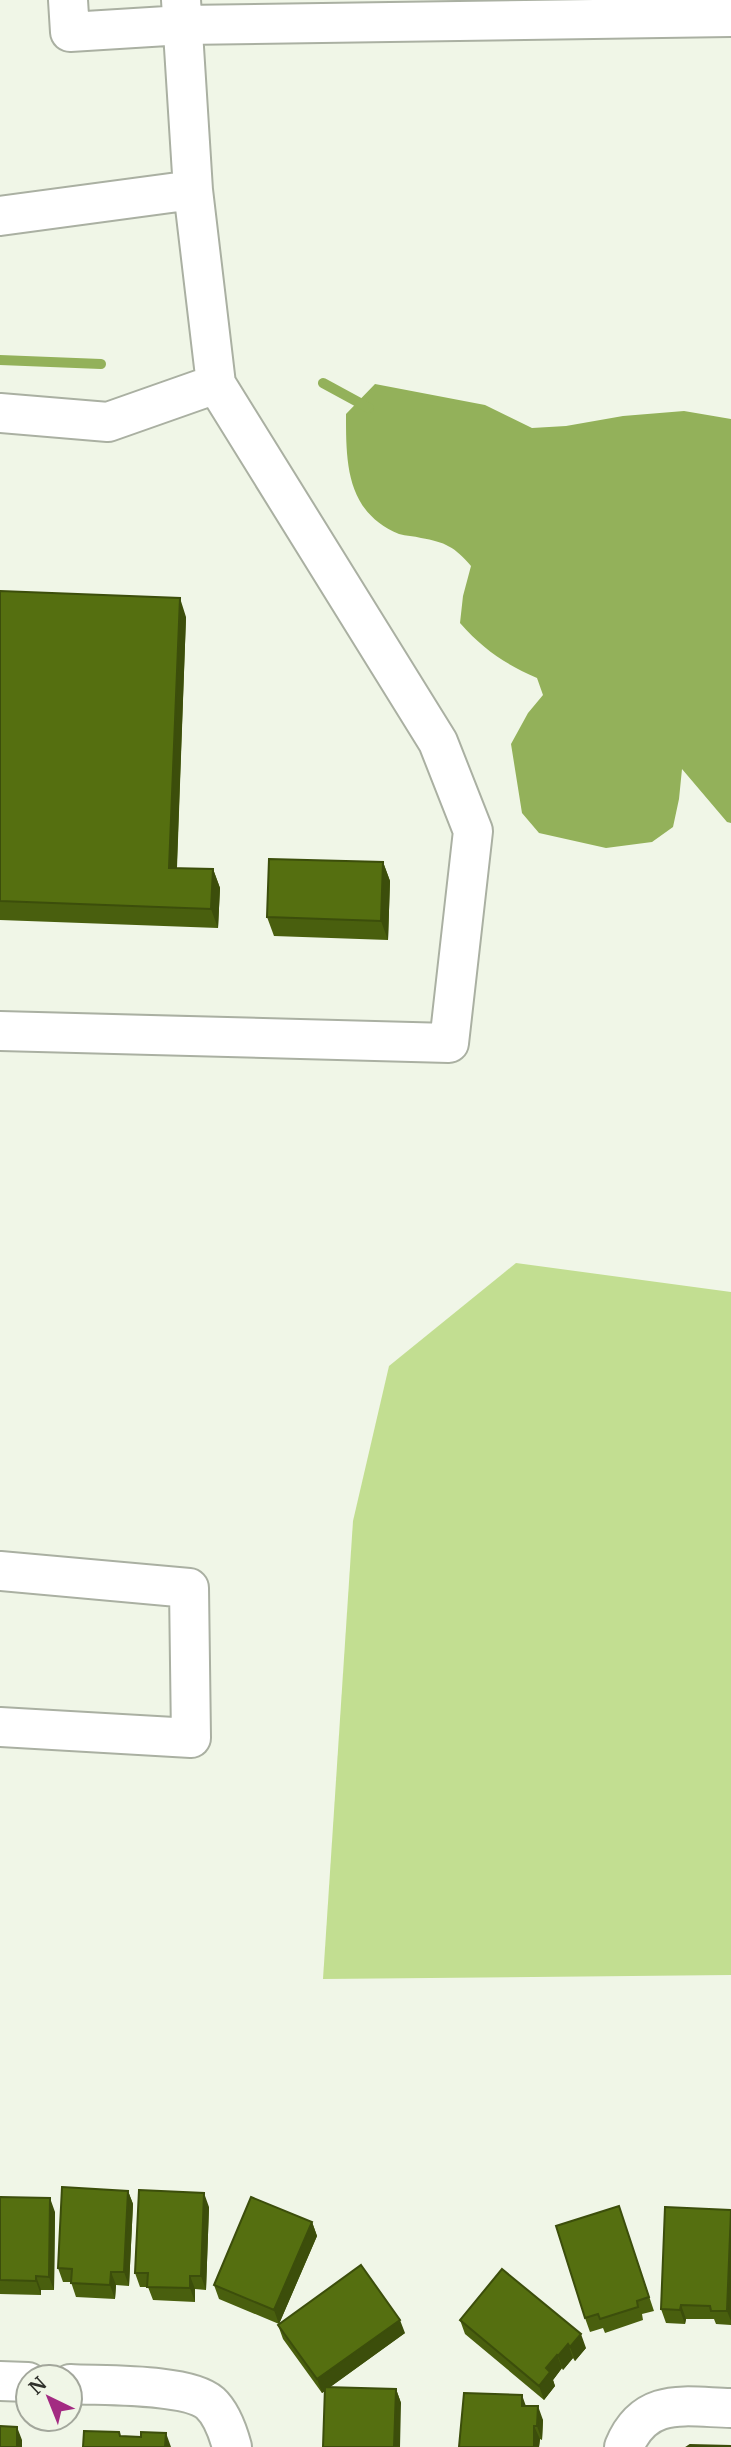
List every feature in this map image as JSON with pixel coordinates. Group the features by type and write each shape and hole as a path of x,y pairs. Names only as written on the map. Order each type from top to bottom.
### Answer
{"street":[{"path":"68,0 69,32 182,13 731,17"},
{"path":"0,1031 449,1043 473,831 438,742 216,384 192,190 182,13"},
{"path":"0,216 192,190"},
{"path":"0,414 108,422 216,384"},
{"path":"0,1571 188,1588 191,1738 0,1727"},
{"path":"84,2385 194,2394 210,2403 229,2432 232,2447"},
{"path":"624,2447 629,2434 639,2421 655,2410 670,2406 731,2408"}],"shaded area":[{"path":"375,384 485,405 532,428 684,411 731,419 731,823 727,822 682,769 673,827 652,842 606,848 539,833 522,813 511,744 528,713 543,695 537,678 495,655 460,623 463,596 471,566 443,544 399,534 382,525 368,513 359,499 349,468 346,414"},
{"path":"516,1263 731,1292 731,1975 323,1979 353,1521 389,1366"}],"building":[{"path":"0,591 180,598 169,868 213,869 211,909 0,901"},
{"path":"269,859 383,862 381,921 267,917"},
{"path":"62,2187 128,2191 124,2272 111,2272 110,2285 71,2283 72,2269 58,2268"},
{"path":"139,2190 204,2193 201,2276 190,2276 190,2288 147,2287 148,2273 135,2273"},
{"path":"0,2197 50,2198 49,2277 36,2276 36,2281 0,2280"},
{"path":"251,2197 312,2222 274,2310 214,2285"},
{"path":"619,2206 649,2297 637,2301 638,2307 600,2319 598,2314 585,2318 556,2226"},
{"path":"665,2207 731,2210 727,2311 711,2311 710,2306 681,2305 680,2310 661,2309"},
{"path":"361,2265 400,2320 317,2379 278,2325"},
{"path":"502,2269 581,2334 546,2368 550,2372 539,2386 460,2320"},
{"path":"325,2387 396,2389 394,2447 323,2447"},
{"path":"464,2393 522,2395 522,2406 538,2406 534,2447 459,2447"},
{"path":"0,2426 14,2427 17,2447 0,2447"},
{"path":"84,2431 119,2432 120,2436 141,2437 141,2432 166,2433 165,2447 83,2447"},
{"path":"731,2446 731,2447 687,2447"}],"waterway":[{"path":"0,360 101,364"},
{"path":"323,383 369,408"}]}
